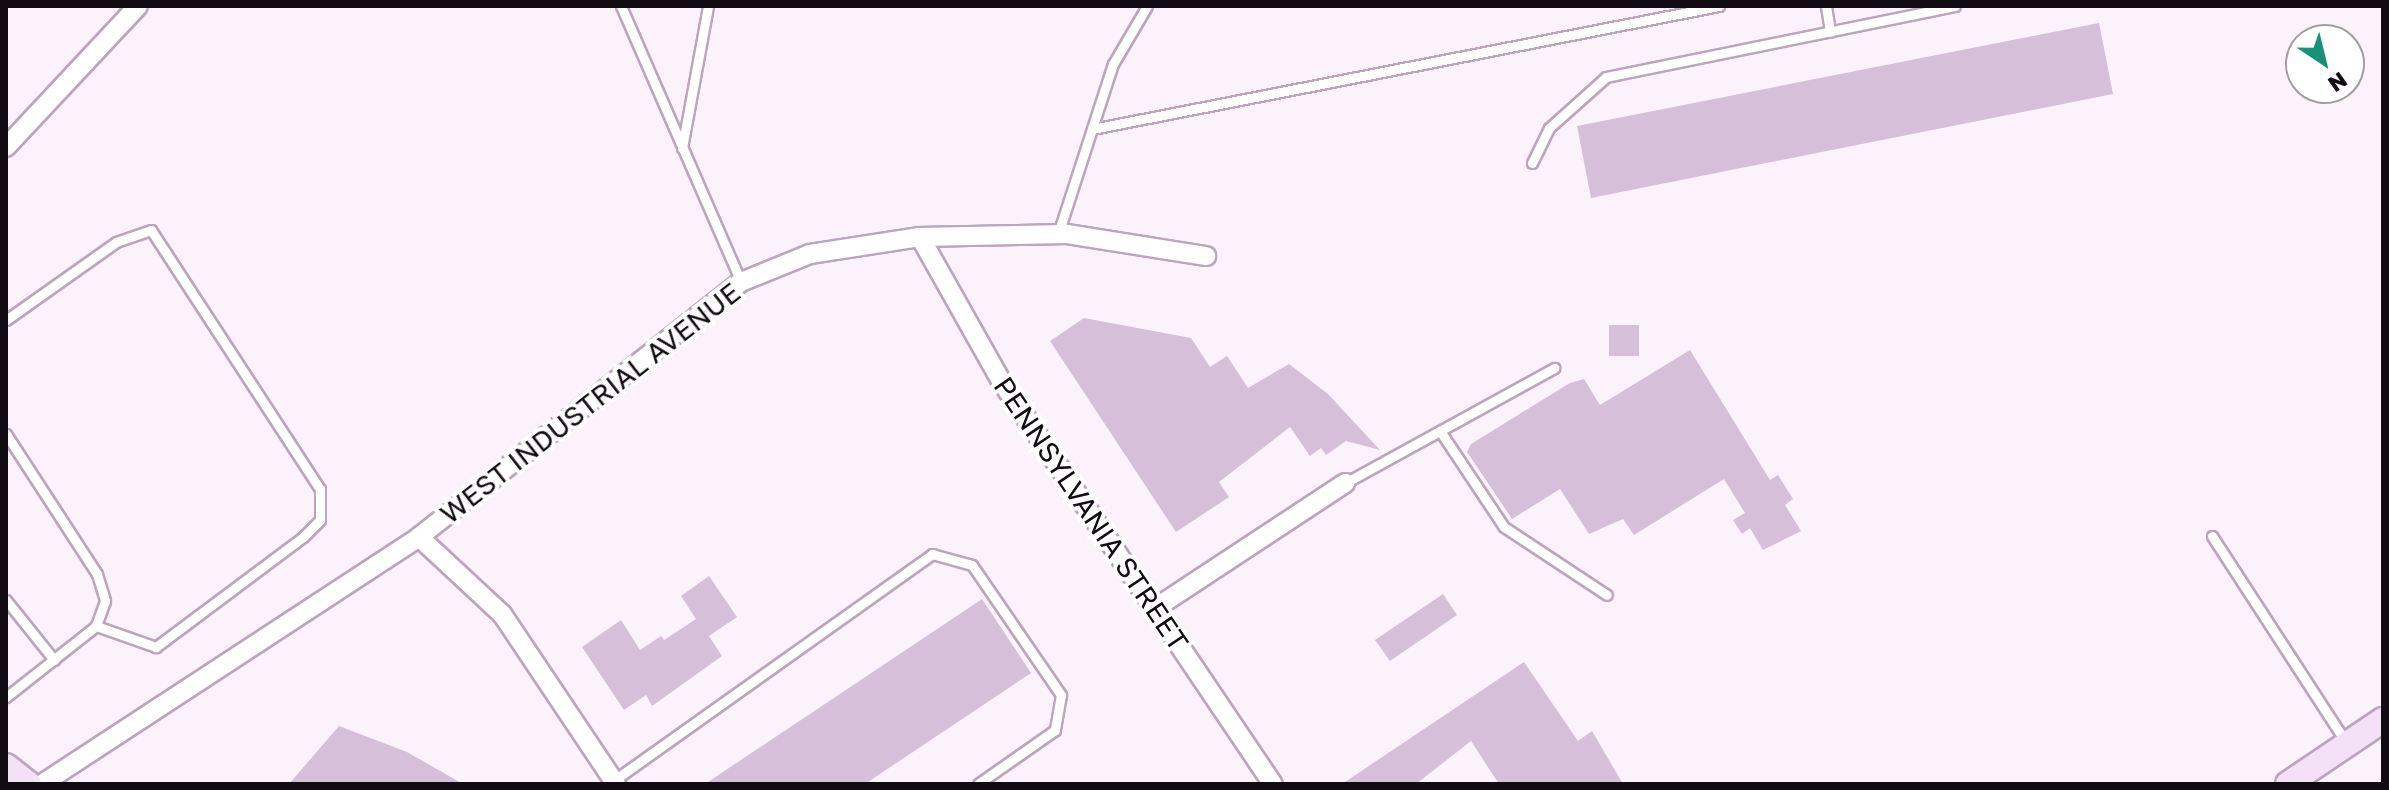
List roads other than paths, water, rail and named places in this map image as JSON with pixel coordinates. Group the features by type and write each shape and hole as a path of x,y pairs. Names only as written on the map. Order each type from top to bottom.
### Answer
{"main road":[{"path":"2288,784 2383,720"},
{"path":"6,766 29,784"}],"street":[{"path":"6,147 138,6"},
{"name":"WEST INDUSTRIAL AVENUE","path":"42,784 419,537 741,282 810,254 920,237 1058,234 1206,256"},
{"name":"PENNSYLVANIA STREET","path":"920,237 1001,381 1273,784"},
{"path":"1154,609 1345,483"},
{"path":"419,537 502,614 614,782"}],"lane":[{"path":"621,6 741,282"},
{"path":"682,148 708,6"},
{"path":"1058,234 1113,64 1147,6"},
{"path":"1092,129 1719,6"},
{"path":"1826,6 1830,32"},
{"path":"1532,163 1549,128 1606,77 1955,6"},
{"path":"6,320 116,242 151,230 320,489 320,520 303,537 156,647 96,626"},
{"path":"1345,483 1554,368"},
{"path":"1440,431 1504,527 1607,595"},
{"path":"6,434 97,574 105,601 96,626 6,697"},
{"path":"2212,536 2347,744"},
{"path":"614,782 932,554 972,565 1061,695 1055,730 978,784"},
{"path":"6,600 54,660"}]}
